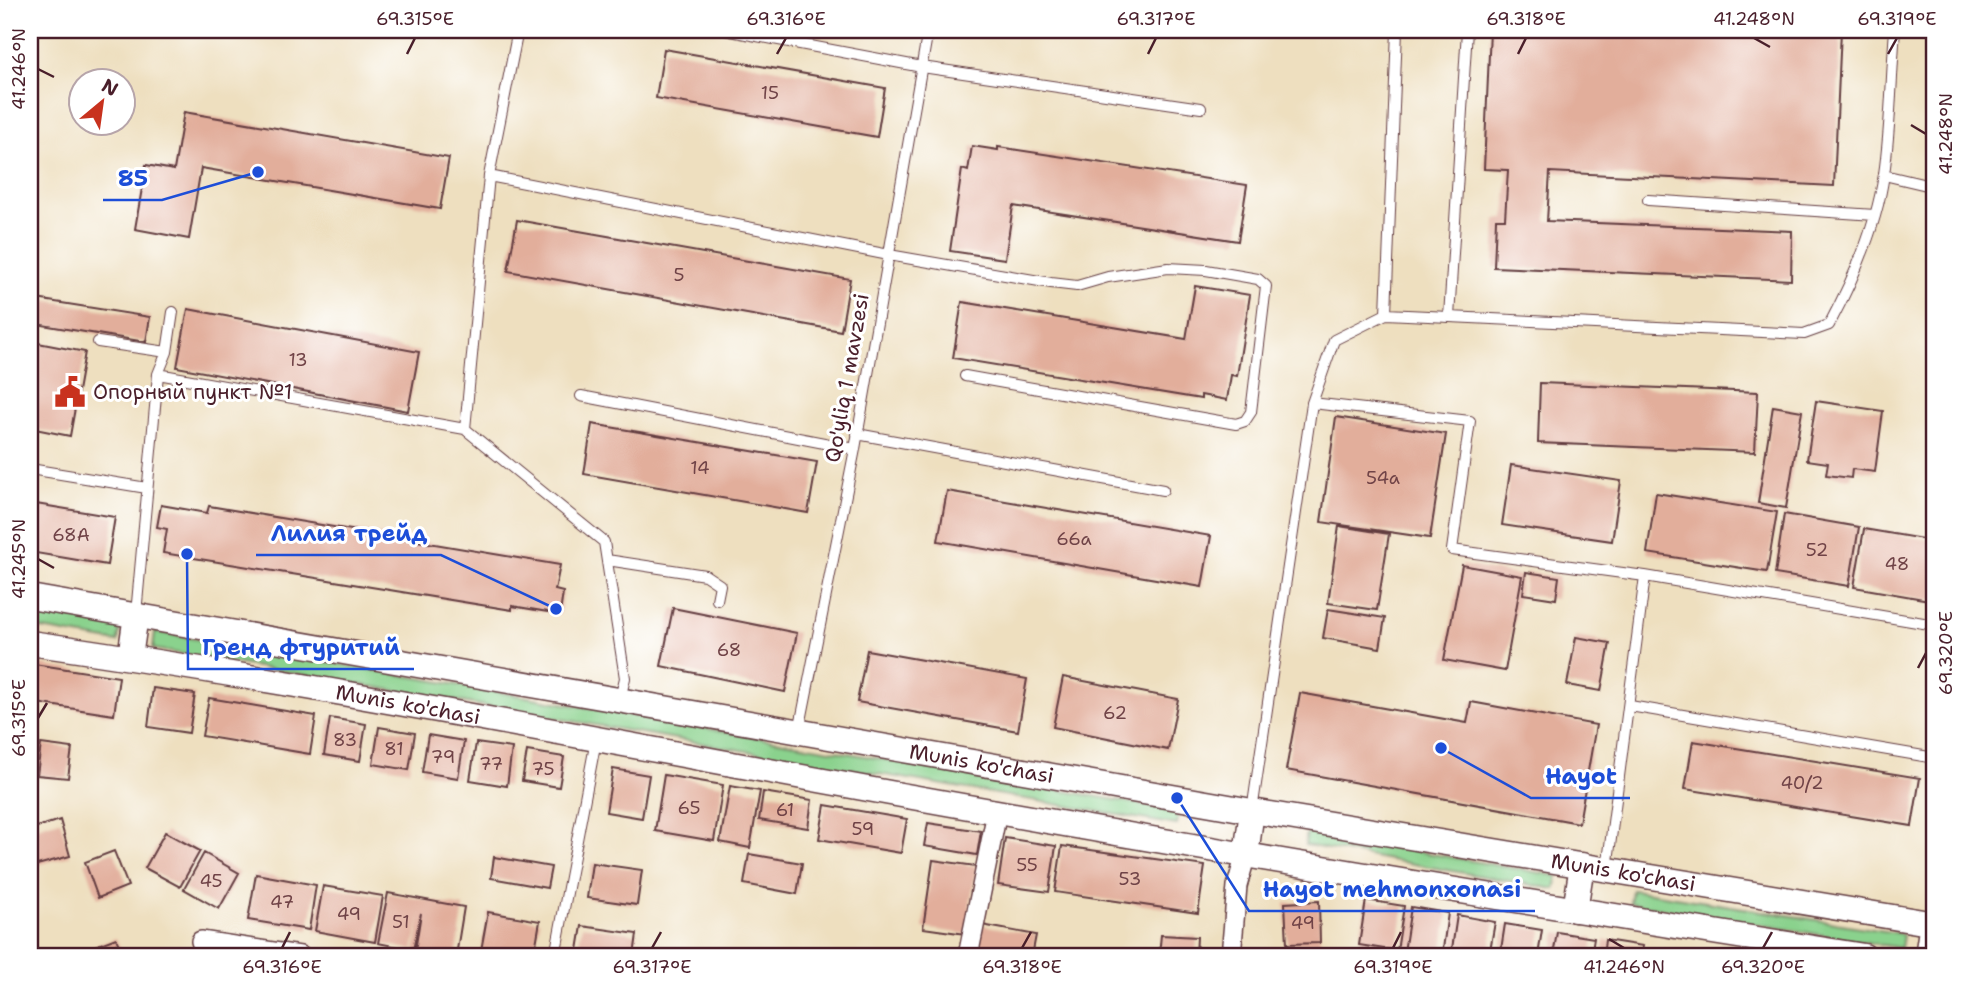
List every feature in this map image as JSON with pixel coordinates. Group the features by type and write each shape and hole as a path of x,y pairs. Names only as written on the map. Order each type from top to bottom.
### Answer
{"street":[{"name":"Munis ko'chasi","path":"30,597 1252,811 1607,869 1934,916"},
{"path":"130,657 136,615"},
{"name":"Munis ko'chasi","path":"30,643 130,657 998,812 1864,956"},
{"path":"1231,956 1237,886 1246,854 1252,811"},
{"path":"968,956 998,812"},
{"path":"1575,910 1582,865"},
{"path":"1927,956 1934,916"},
{"path":"206,956 201,941 300,956"}],"lane":[{"path":"30,35 31,30"},
{"path":"465,429 489,176 518,30"},
{"path":"725,30 922,66 1201,108"},
{"name":"Qo'yliq 1 mavzesi","path":"798,732 855,449 928,30"},
{"path":"1386,314 1397,30"},
{"path":"1449,317 1467,30"},
{"path":"1252,811 1312,403 1334,340 1386,314 1804,334 1829,325 1841,303 1875,215 1884,175 1895,30"},
{"path":"1884,175 1935,187"},
{"path":"489,176 889,255 1077,286 1108,277 1168,268 1206,270 1258,279 1266,286 1251,412 1245,421 1236,424 965,376"},
{"path":"1648,200 1875,215"},
{"path":"136,615 158,374 167,352 173,312"},
{"path":"98,342 167,352"},
{"path":"158,374 465,429 604,542 625,678 620,700"},
{"path":"581,396 855,449"},
{"path":"1312,403 1470,421 1452,550 1645,576 1935,625"},
{"path":"857,434 1163,490"},
{"path":"30,469 147,488"},
{"path":"607,560 705,575 720,585 717,600"},
{"path":"1607,869 1645,576"},
{"path":"1630,706 1935,758"},
{"path":"555,956 596,739"}],"green space":[{"path":"30,610 120,626 118,642 30,627"},
{"path":"155,632 1179,811 1177,825 153,649"},
{"path":"1307,832 1558,876 1555,889 1305,845"},
{"path":"1632,890 1903,934 1901,948 1630,903"}],"building":[{"path":"1490,30 1841,30 1834,186 1550,172 1547,221 1792,231 1791,280 1494,267 1496,219 1505,219 1508,170 1484,169"},
{"path":"664,49 885,88 877,137 656,98"},
{"path":"184,112 449,158 440,209 201,168 189,239 135,229 146,165 174,170"},
{"path":"972,146 998,150 998,147 1247,185 1238,241 1013,206 1005,259 950,251 962,169 968,171"},
{"path":"517,220 850,279 841,331 508,271"},
{"path":"1195,286 1250,295 1237,376 1231,375 1227,400 1201,395 1201,399 953,358 962,302 1186,339"},
{"path":"30,298 150,317 146,342 30,323"},
{"path":"188,309 419,352 408,411 177,367"},
{"path":"38,343 85,352 70,436 30,428 30,388"},
{"path":"1540,383 1758,392 1755,452 1538,443"},
{"path":"1816,401 1883,411 1875,472 1852,469 1851,478 1826,475 1828,463 1807,460"},
{"path":"1773,406 1802,411 1786,508 1758,503"},
{"path":"1336,417 1446,434 1430,538 1321,522"},
{"path":"592,424 817,462 808,513 584,474"},
{"path":"1511,465 1621,481 1612,541 1502,525"},
{"path":"947,491 1211,536 1202,587 938,541"},
{"path":"1656,493 1777,512 1767,572 1647,553"},
{"path":"30,503 115,517 107,565 30,552"},
{"path":"161,505 207,513 209,506 560,565 555,590 563,592 560,614 512,606 512,610 163,553 167,529 157,527"},
{"path":"1784,514 1859,527 1849,586 1775,574"},
{"path":"1339,526 1389,534 1377,610 1328,603"},
{"path":"1864,529 1935,541 1935,601 1854,587"},
{"path":"1462,565 1522,576 1505,671 1444,660"},
{"path":"1526,572 1559,577 1556,599 1523,594"},
{"path":"673,608 797,633 785,692 661,666"},
{"path":"1328,609 1385,618 1380,648 1323,638"},
{"path":"1576,637 1610,643 1601,691 1567,685"},
{"path":"867,650 1027,679 1018,731 857,702"},
{"path":"34,664 119,677 114,715 30,702"},
{"path":"1063,677 1178,699 1168,750 1053,727"},
{"path":"153,688 195,694 189,733 148,727"},
{"path":"1300,693 1467,723 1471,702 1596,725 1579,823 1286,770"},
{"path":"209,698 316,716 310,754 202,736"},
{"path":"330,718 366,724 360,761 324,755"},
{"path":"379,727 415,733 409,770 373,764"},
{"path":"428,735 464,741 458,778 422,772"},
{"path":"1693,741 1920,778 1912,826 1685,789"},
{"path":"476,743 512,748 507,786 470,780"},
{"path":"41,744 72,748 68,778 37,775"},
{"path":"527,751 564,757 559,787 522,781"},
{"path":"613,769 649,775 642,818 606,812"},
{"path":"664,775 723,785 714,841 655,831"},
{"path":"730,786 760,791 750,848 720,842"},
{"path":"763,792 812,800 808,828 759,820"},
{"path":"825,805 907,819 901,853 819,839"},
{"path":"60,820 70,856 30,867 30,829"},
{"path":"928,823 981,831 977,855 924,846"},
{"path":"165,832 200,851 180,887 145,868"},
{"path":"1005,838 1056,846 1049,892 998,885"},
{"path":"1062,846 1205,866 1198,913 1055,892"},
{"path":"114,851 128,886 98,898 85,862"},
{"path":"204,853 239,873 219,909 184,889"},
{"path":"749,854 802,863 797,894 744,884"},
{"path":"494,857 551,867 547,888 491,878"},
{"path":"933,860 976,866 966,934 923,928"},
{"path":"592,863 642,870 637,905 587,898"},
{"path":"256,874 316,885 309,930 248,920"},
{"path":"323,886 383,896 375,942 315,931"},
{"path":"388,893 464,907 456,956 415,951 421,913 413,950 378,943"},
{"path":"1366,900 1404,906 1397,951 1359,945"},
{"path":"1319,901 1320,943 1287,944 1285,903"},
{"path":"1411,907 1448,913 1442,956 1404,952"},
{"path":"488,912 540,921 534,956 480,956"},
{"path":"1457,915 1495,922 1489,956 1451,956"},
{"path":"1505,924 1542,930 1538,956 1500,956"},
{"path":"982,925 1036,935 1032,956 977,956"},
{"path":"582,926 637,934 634,956 577,956"},
{"path":"1557,932 1594,938 1591,956 1553,956"},
{"path":"1161,935 1197,937 1196,956 1159,956"},
{"path":"116,938 123,956 90,956 87,949"},
{"path":"1605,940 1643,946 1641,956 1603,956"},
{"path":"1656,950 1687,955 1655,956"}],"place":[{"name":"85","path":"258,172"},
{"name":"Опорный пункт №1","path":"70,392"},
{"name":"Гренд фтуритий","path":"187,554"},
{"name":"Лилия трейд","path":"556,609"},
{"name":"Hayot","path":"1441,748"},
{"name":"Hayot mehmonxonasi","path":"1177,798"}]}
